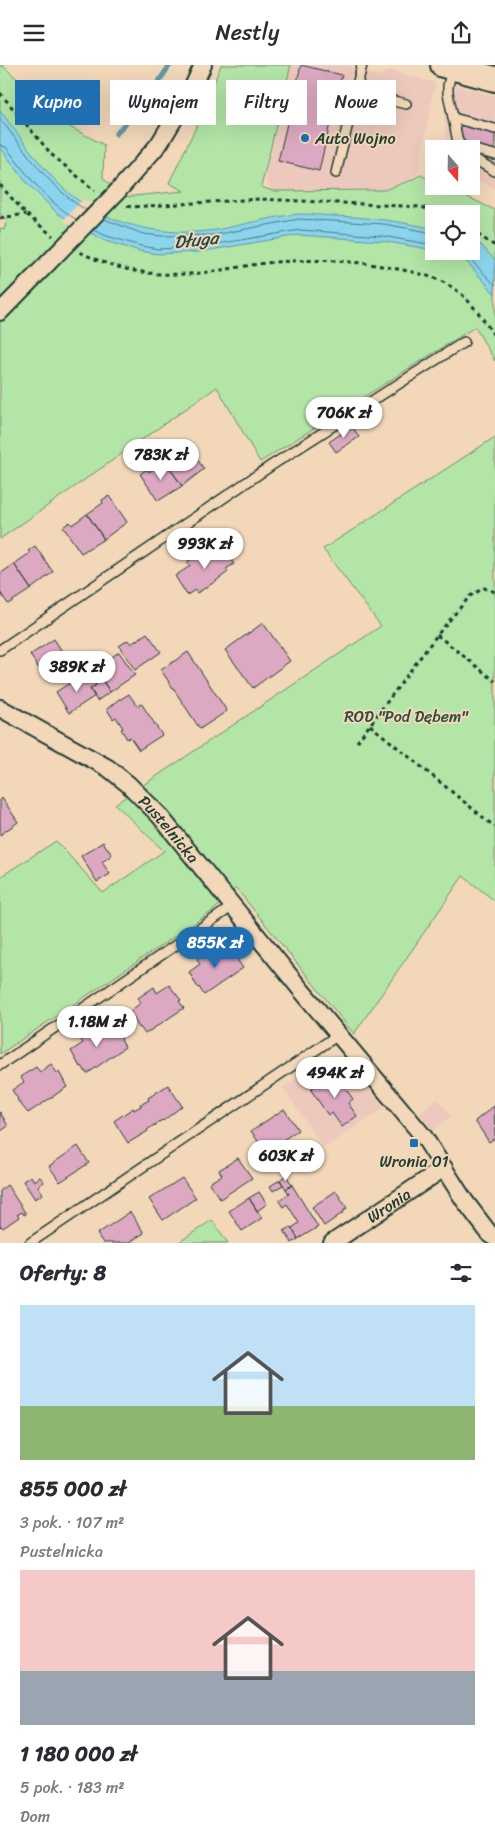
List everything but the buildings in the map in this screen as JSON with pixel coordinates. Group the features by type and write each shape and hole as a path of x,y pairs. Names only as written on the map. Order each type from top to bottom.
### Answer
{"street":[{"path":"0,312 48,263 120,199 159,144 191,91 203,65"},
{"path":"446,66 495,79"},
{"name":"Pustelnicka","path":"1,710 108,768 128,784 159,815 338,1035 424,1137 478,1219 495,1238"},
{"name":"Wronia","path":"332,1243 444,1168"}],"lane":[{"path":"359,80 362,65"},
{"path":"446,66 453,118 459,140"},
{"path":"396,102 406,104"},
{"path":"453,118 495,129"},
{"path":"336,173 348,125"},
{"path":"480,151 495,155"},
{"path":"480,162 495,171"},
{"path":"0,650 272,465 464,342"},
{"path":"0,1065 233,906"},
{"path":"30,1243 338,1035"}],"path":[{"path":"0,93 52,155 100,196"},
{"path":"0,185 26,215 55,238"},
{"path":"120,199 132,207 260,199 425,208"},
{"path":"0,218 26,215"},
{"path":"480,236 495,246"},
{"path":"78,251 112,265 139,273 162,275 330,259 361,262 414,272 432,277 452,287 469,303 495,337"},
{"path":"357,742 437,635 470,596 484,588 495,592"},
{"path":"437,635 495,681"},
{"path":"370,725 495,827"}],"shaded area":[{"path":"291,65 352,65 354,70 380,76 390,70 435,83 419,170 412,180 384,190 273,191 269,188 265,177 277,125 307,125 307,80 288,80"},
{"path":"442,82 495,96 495,188 480,181 480,140 446,140"},
{"path":"326,1059 352,1065 384,1108 324,1148 283,1088"},
{"path":"437,1099 451,1116 433,1130 419,1113"}],"green space":[{"path":"0,65 18,80 15,80 15,125 68,125 104,145 103,178 123,197 184,191 169,183 197,125 216,125 215,80 221,65 291,65 287,80 226,80 226,125 276,125 261,187 273,191 384,190 412,180 420,175 425,177 425,195 463,195 495,210 495,361 475,327 260,462 217,387 0,539 0,228 4,230 7,220 0,214"},
{"name":"ROD \"Pod Dębem\"","path":"495,437 495,901 463,876 354,1034 236,888 214,910 0,1054 0,877 56,841 103,893 164,851 115,804 381,626 323,549"},
{"path":"212,1220 228,1243 178,1243"}],"water":[{"name":"Długa","path":"0,111 42,166 71,195 104,215 140,227 178,232 197,232 298,214 370,218 425,227 425,248 382,241 299,235 199,252 158,254 140,251 105,241 57,213 26,182 0,147"},
{"path":"480,245 495,260 495,294 467,262 462,260 480,260"}],"pier":[{"path":"83,199 108,213 87,235 63,220"}],"waterway":[{"path":"116,134 146,100 170,65"}],"place":[{"name":"Auto Wojno","path":"305,138"},
{"name":"Wronia 01","path":"414,1143"}]}
